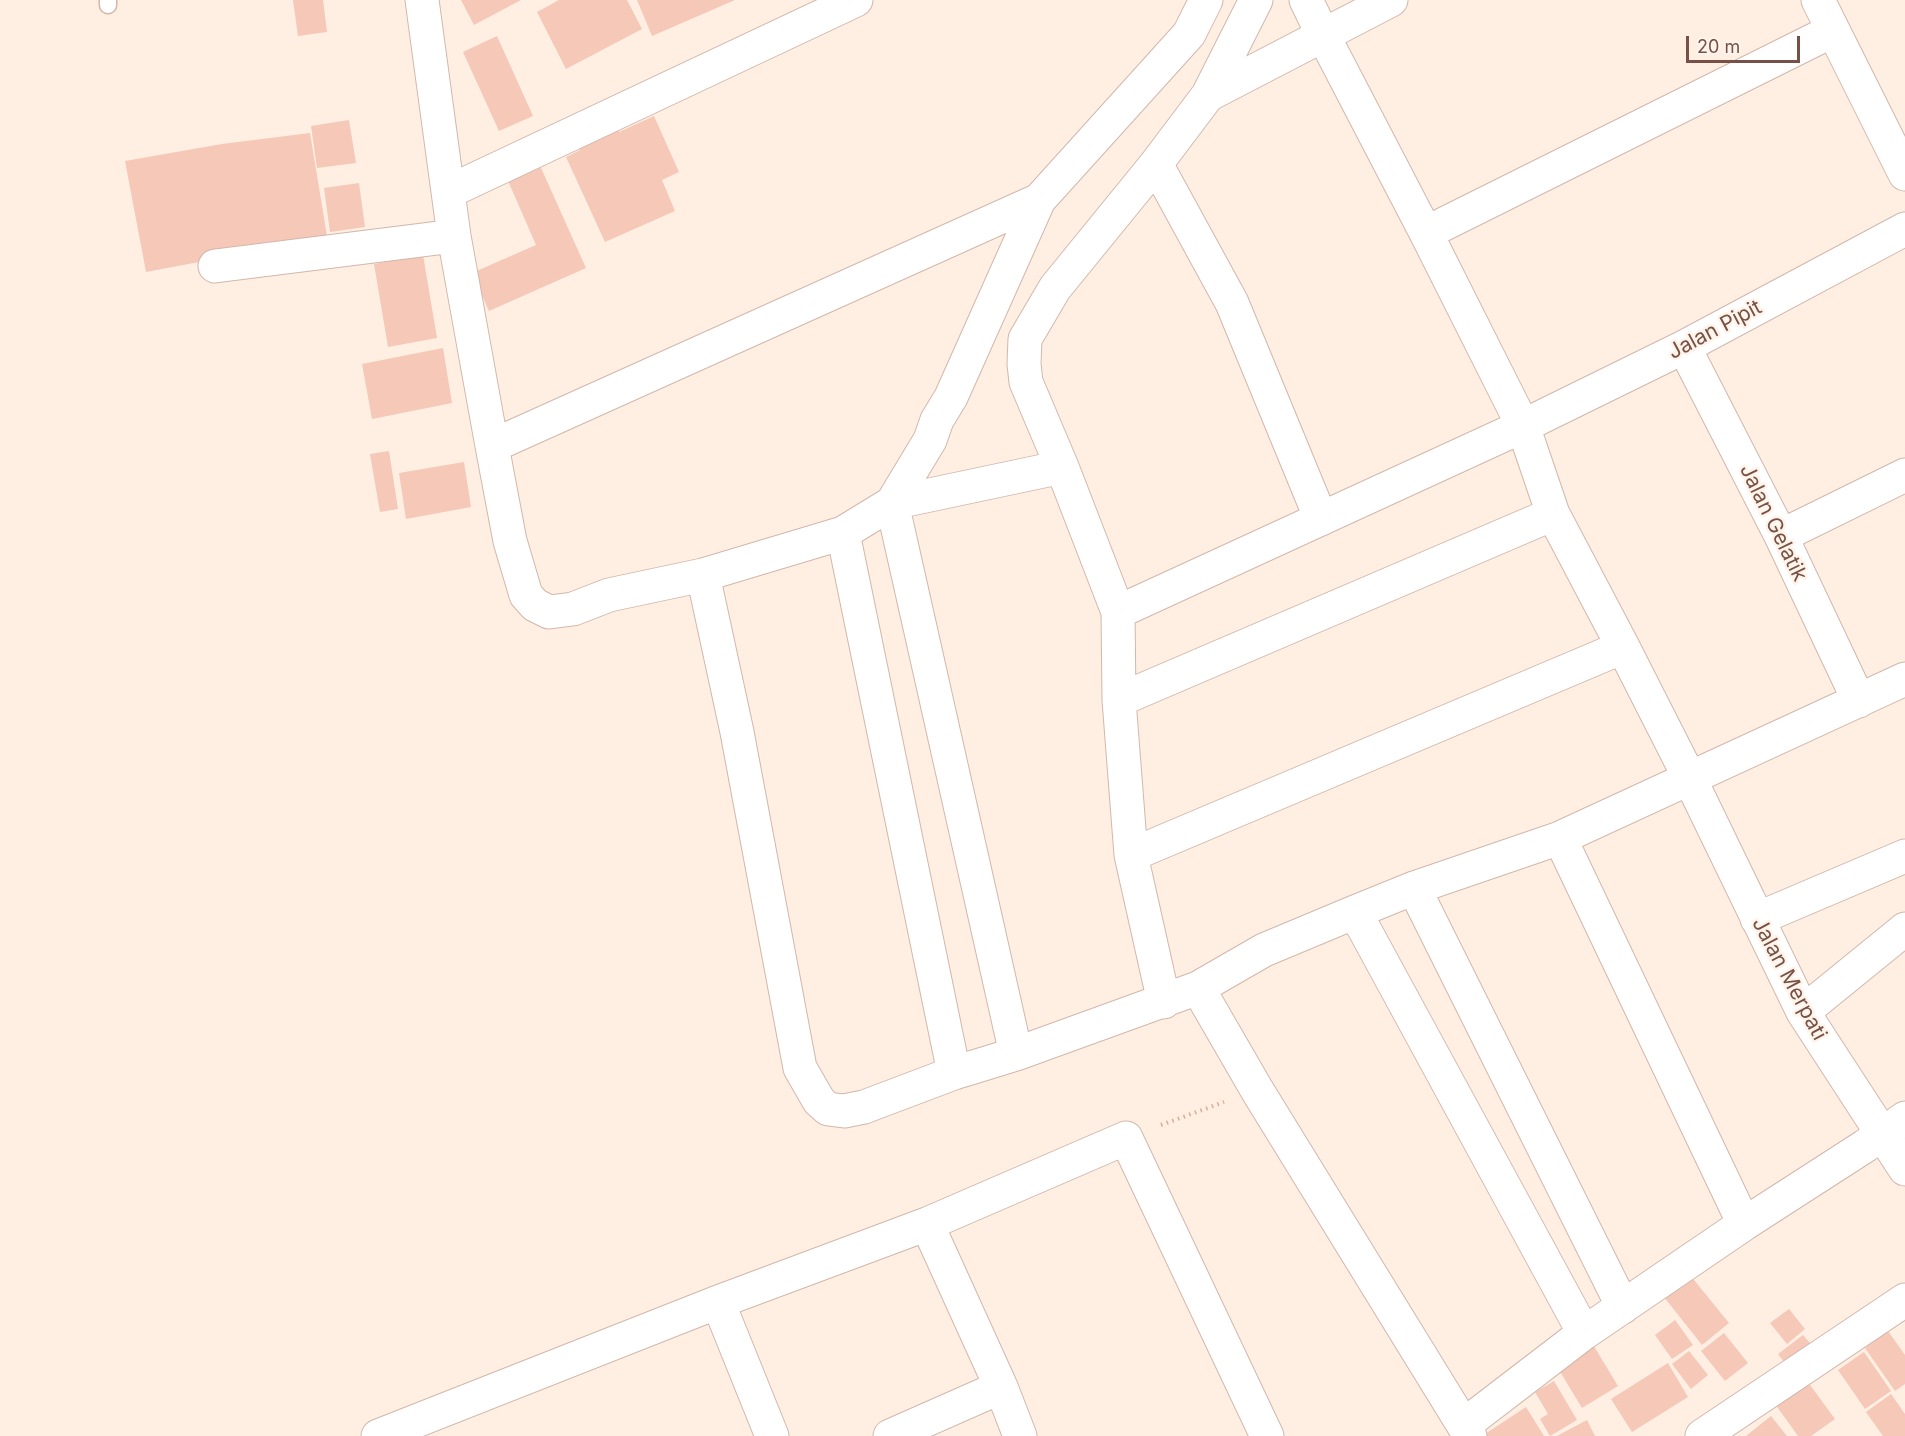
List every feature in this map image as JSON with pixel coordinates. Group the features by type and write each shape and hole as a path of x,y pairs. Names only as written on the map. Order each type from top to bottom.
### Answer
{"street":[{"path":"422,0 454,236 492,446 510,541 526,595 535,605 549,612 573,609 609,595 703,575 843,533 892,504 1062,467"},
{"path":"1016,1054 892,504 930,440 937,420 951,397 1038,200 1189,34 1206,0"},
{"path":"1164,1002 1131,855 1119,700 1118,612 1062,467 1026,382 1025,339 1055,288 1156,164 1208,95 1256,0"},
{"name":"Jalan Merpati","path":"1306,0 1523,426 1553,514 1690,779 1803,1012 1893,1126 1905,1169"},
{"path":"1208,95 1391,0"},
{"path":"1818,0 1905,174"},
{"path":"448,192 853,1"},
{"path":"1426,233 1832,31"},
{"path":"1156,164 1232,303 1322,519"},
{"path":"492,446 1038,200"},
{"name":"Jalan Pipit","path":"1118,612 1523,426 1684,347 1905,229"},
{"path":"215,266 454,236"},
{"name":"Jalan Gelatik","path":"1684,347 1781,536 1859,701"},
{"path":"1781,536 1905,475"},
{"path":"1119,700 1553,514"},
{"path":"843,533 954,1073"},
{"path":"703,575 736,732 800,1068 819,1101 828,1108 844,1111 864,1107 954,1073 1016,1054 1164,1002 1198,988 1264,950 1355,912 1414,888 1560,838 1905,679"},
{"path":"1131,855 1623,647"},
{"path":"1560,838 1744,1224"},
{"path":"1757,919 1905,856"},
{"path":"1414,888 1623,1307"},
{"path":"1355,912 1584,1333"},
{"path":"1803,1012 1905,929"},
{"path":"1198,988 1257,1090 1467,1431 1584,1333 1893,1126"},
{"path":"378,1436 718,1302 927,1224 1126,1138 1267,1436"},
{"path":"927,1224 1001,1387 1020,1436"},
{"path":"1702,1436 1905,1300"},
{"path":"718,1302 772,1436"},
{"path":"890,1436 1001,1387"}],"path":[{"path":"1156,1126 1226,1101"}],"building":[{"path":"293,0 323,0 327,32 298,36"},
{"path":"461,0 521,0 474,25"},
{"path":"559,0 627,0 642,29 566,69 537,12"},
{"path":"637,0 735,0 652,36"},
{"path":"497,36 533,116 499,131 463,52"},
{"path":"654,116 679,172 662,180 675,211 605,242 566,157 580,150 576,142 616,123 619,132"},
{"path":"349,120 356,163 317,168 311,126"},
{"path":"310,133 328,242 236,255 146,272 125,161 222,144"},
{"path":"537,159 586,268 489,311 472,273 536,245 505,174"},
{"path":"359,183 365,227 330,232 324,188"},
{"path":"423,255 437,338 388,347 374,264"},
{"path":"443,348 452,403 372,419 362,364"},
{"path":"389,451 398,509 380,512 370,454"},
{"path":"464,462 471,507 406,519 399,473"},
{"path":"1690,1275 1729,1323 1702,1345 1664,1297"},
{"path":"1789,1309 1805,1329 1787,1344 1770,1323"},
{"path":"1675,1320 1693,1345 1672,1359 1655,1335"},
{"path":"1888,1331 1905,1355 1905,1384 1895,1391 1865,1348"},
{"path":"1724,1333 1748,1363 1725,1381 1701,1351"},
{"path":"1803,1335 1816,1350 1790,1370 1778,1354"},
{"path":"1592,1343 1618,1386 1582,1408 1556,1365"},
{"path":"1689,1351 1708,1375 1691,1389 1672,1364"},
{"path":"1864,1352 1891,1391 1865,1409 1838,1370"},
{"path":"1668,1363 1688,1397 1632,1432 1611,1399"},
{"path":"1802,1374 1835,1419 1811,1436 1798,1436 1770,1397"},
{"path":"1554,1381 1577,1420 1550,1436 1540,1419 1548,1414 1535,1392"},
{"path":"1891,1394 1905,1414 1905,1436 1883,1436 1866,1412"},
{"path":"1526,1407 1544,1436 1482,1436"},
{"path":"1771,1416 1787,1436 1746,1436"},
{"path":"1587,1420 1595,1436 1557,1436"}]}
